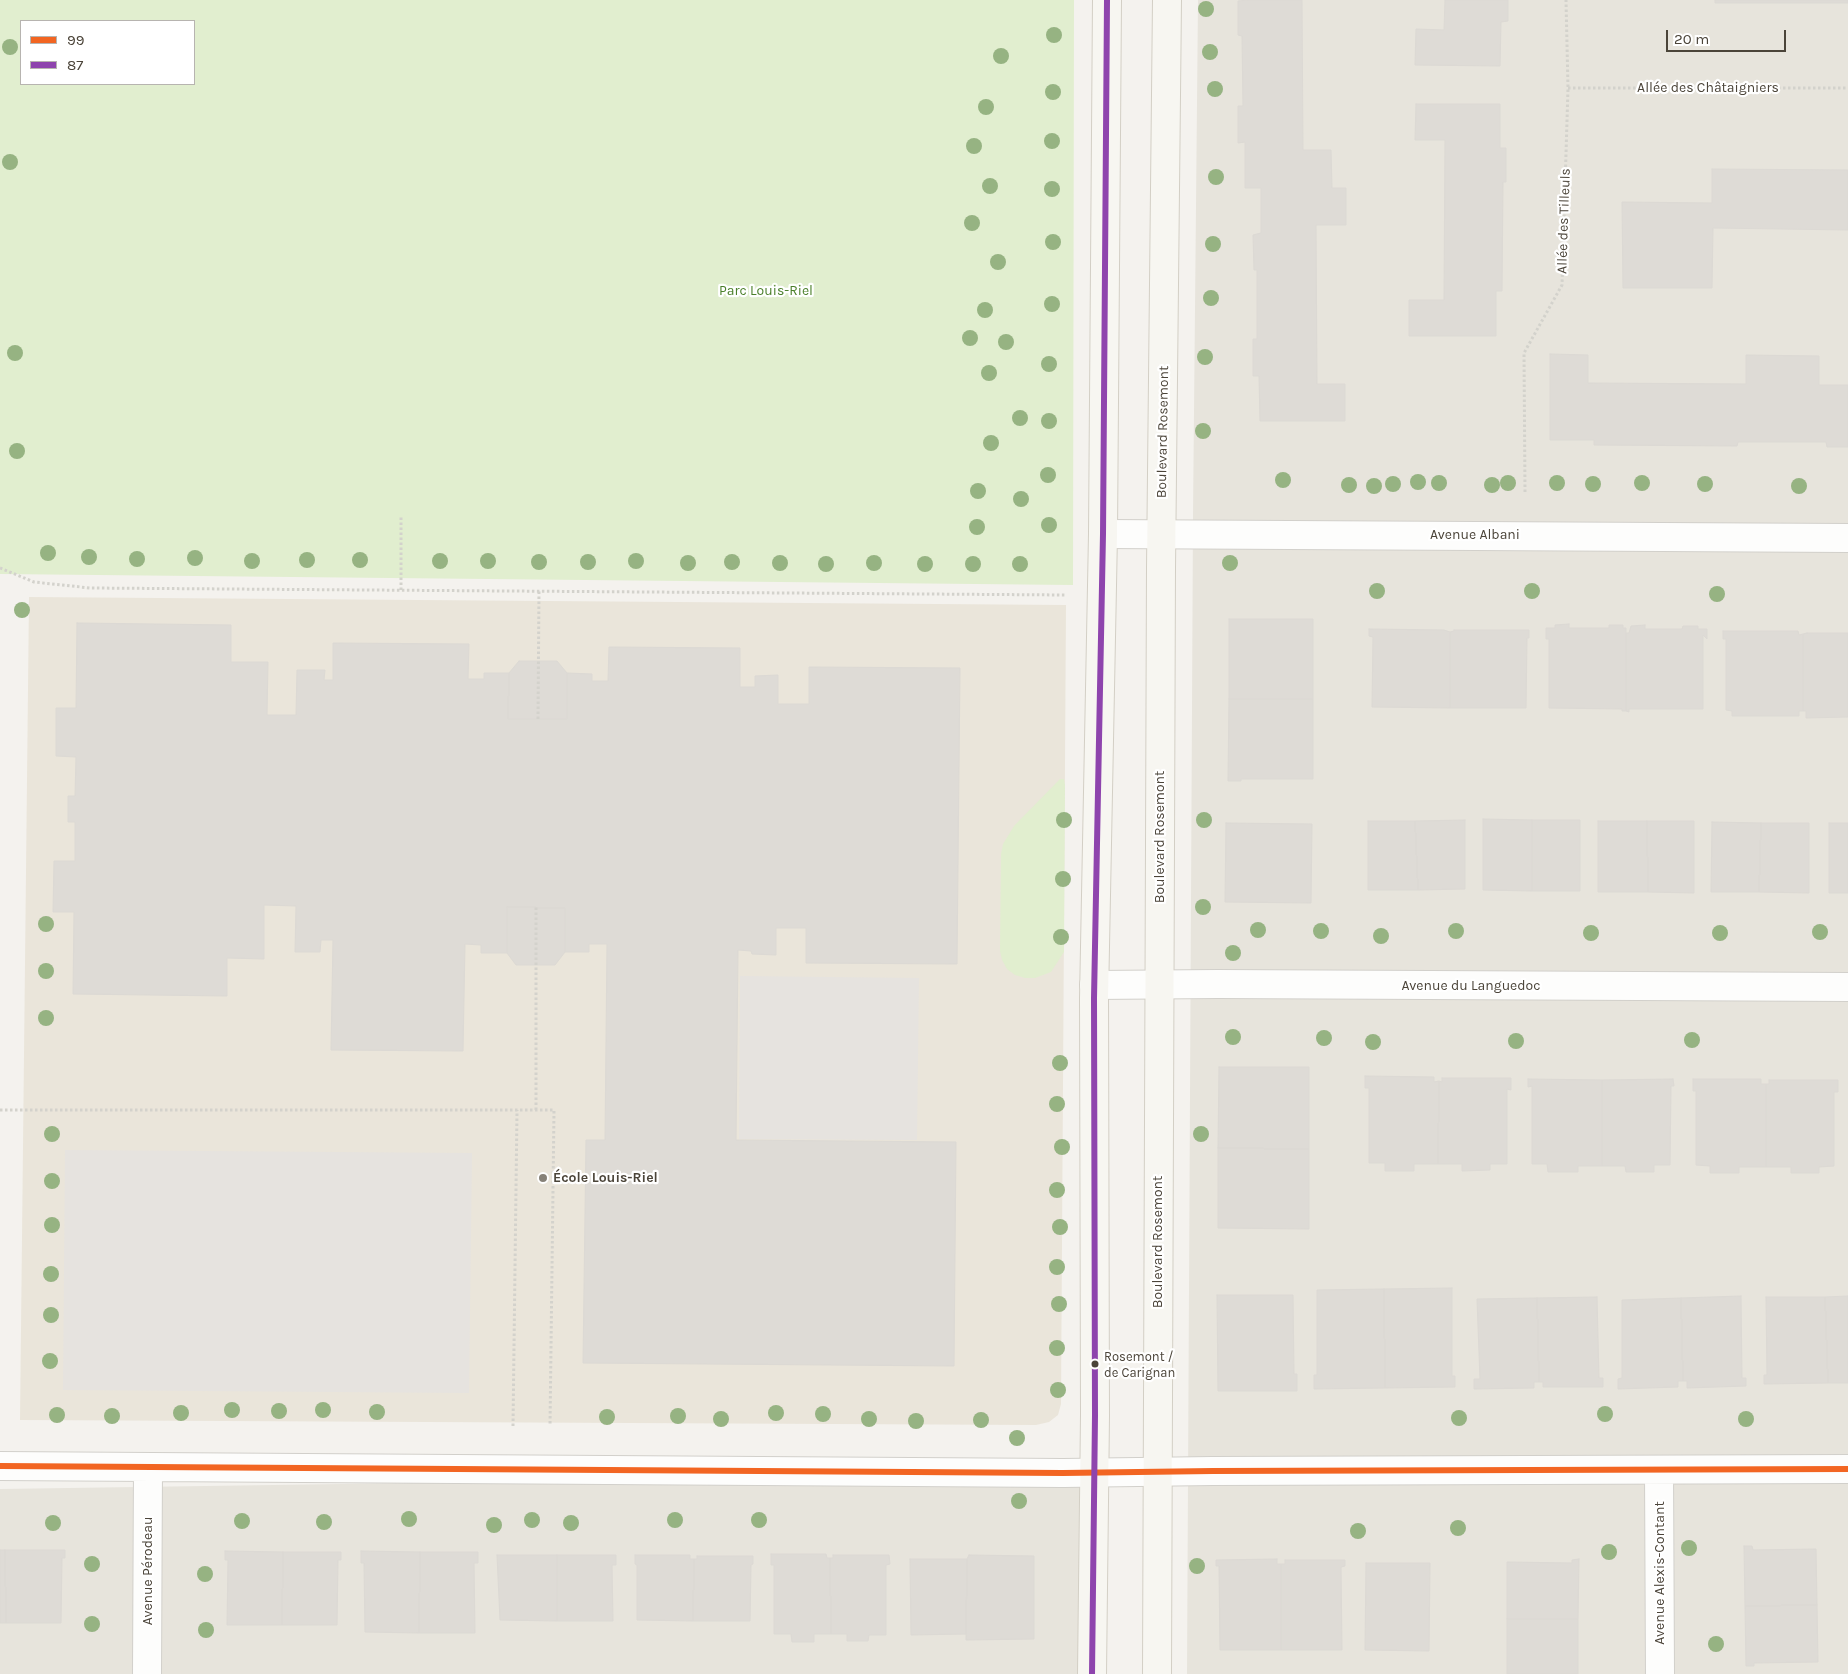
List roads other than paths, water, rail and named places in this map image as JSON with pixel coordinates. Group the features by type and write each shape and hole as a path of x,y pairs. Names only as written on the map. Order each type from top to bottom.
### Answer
{"main road":[{"path":"1092,1674 1095,1473 1094,985 1103,534 1107,0"},
{"name":"Boulevard Rosemont","path":"1156,1674 1159,984 1167,0"}],"street":[{"name":"Avenue Albani","path":"1103,534 1848,538"},
{"name":"Avenue du Languedoc","path":"1094,985 1848,987"},
{"path":"0,1466 1095,1473 1848,1470"},
{"name":"Avenue Pérodeau","path":"147,1674 148,1468"},
{"name":"Avenue Alexis-Contant","path":"1659,1471 1660,1674"}],"place":[{"name":"École Louis-Riel","path":"543,1178"},
{"name":"Rosemont / de Carignan","path":"1095,1364"}],"park label":[{"name":"Parc Louis-Riel","path":"766,291"}]}
